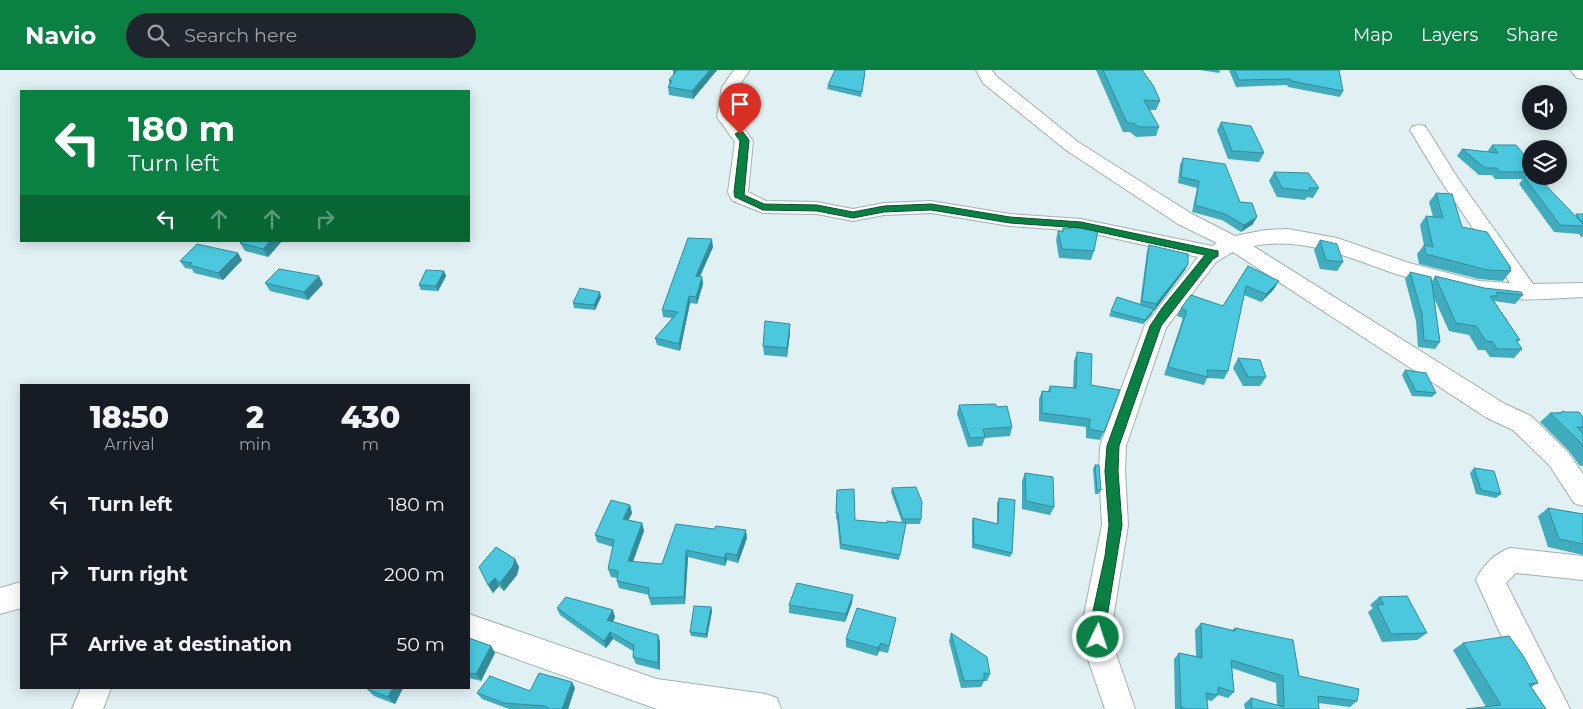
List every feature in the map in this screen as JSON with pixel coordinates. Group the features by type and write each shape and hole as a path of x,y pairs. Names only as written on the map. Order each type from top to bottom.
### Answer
{"street":[{"path":"742,70 730,87 726,117 733,129 744,140 738,192 740,197 763,207 817,208 853,215 884,209 931,207 1010,220 1081,225 1224,248"},
{"path":"984,70 989,79 1072,146 1185,219 1224,248 1459,386 1496,411 1522,423 1559,459 1583,495"},
{"path":"1578,70 1583,74"},
{"path":"1419,130 1448,178 1527,292"},
{"path":"1120,709 1099,648 1097,625 1111,556 1115,525 1112,471 1113,446 1156,326 1165,311 1209,257 1224,248 1264,237 1288,236 1314,239 1337,245 1404,269 1479,288 1527,292 1583,290"},
{"path":"1555,709 1515,634 1490,580 1510,560 1583,568"},
{"path":"0,601 20,595"},
{"path":"470,628 657,694 766,709"},
{"path":"87,709 96,689"}],"building":[{"path":"673,70 710,70 692,91 668,87 672,81 669,80 677,71"},
{"path":"835,70 865,70 862,92 828,85"},
{"path":"1103,70 1142,70 1154,87 1160,101 1144,100 1159,127 1139,127 1133,123 1127,123"},
{"path":"1234,70 1339,70 1343,91 1291,81 1290,79 1239,80"},
{"path":"1221,122 1251,126 1264,153 1232,151"},
{"path":"1492,145 1516,145 1522,152 1522,172 1500,172 1497,168 1485,168 1462,149 1498,153"},
{"path":"1183,158 1225,164 1240,202 1252,203 1257,217 1244,225 1225,214 1195,205 1199,181 1181,177"},
{"path":"1274,172 1308,173 1319,188 1309,188 1310,191 1282,188"},
{"path":"1530,185 1546,185 1583,226 1560,225"},
{"path":"1436,193 1452,194 1462,227 1487,232 1511,268 1509,267 1511,271 1487,270 1426,254 1424,245 1433,247 1426,216 1443,218"},
{"path":"1576,214 1583,214 1583,223"},
{"path":"1070,226 1098,230 1094,251 1062,249 1058,231 1063,232 1063,228 1070,229"},
{"path":"688,238 712,239 696,276 702,277 696,297 689,296 679,344 655,338 678,312 662,310"},
{"path":"1320,240 1337,244 1343,262 1326,260"},
{"path":"241,242 269,242 263,249"},
{"path":"197,244 238,253 218,273 189,265 192,263 180,261"},
{"path":"1149,245 1188,254 1188,264 1156,304 1142,301"},
{"path":"1248,266 1279,281 1266,294 1246,286 1228,371 1207,370 1208,377 1168,367 1186,313 1186,310 1181,308 1191,295 1223,306"},
{"path":"279,269 319,276 304,292 265,283"},
{"path":"426,270 444,271 436,286 419,285"},
{"path":"1410,272 1431,277 1440,342 1424,340 1422,314"},
{"path":"1435,276 1484,288 1521,292 1523,295 1496,292 1498,296 1490,296 1520,340 1516,340 1522,349 1497,349 1493,342 1486,341 1476,326 1456,323"},
{"path":"580,288 600,292 594,305 573,303"},
{"path":"1117,297 1154,309 1145,320 1111,311"},
{"path":"765,321 790,324 787,348 763,346"},
{"path":"1077,352 1092,354 1091,385 1120,390 1104,432 1089,429 1090,419 1042,413 1042,391 1050,392 1050,386 1076,388"},
{"path":"1238,358 1260,360 1266,377 1248,377"},
{"path":"1405,370 1426,373 1436,393 1416,391"},
{"path":"995,404 997,407 1007,406 1012,427 983,429 985,437 970,438 959,405"},
{"path":"1563,411 1579,412 1583,417 1583,427 1577,427 1583,434 1583,447 1550,413 1561,413"},
{"path":"1095,465 1099,465 1101,490 1097,490"},
{"path":"1474,468 1494,471 1501,494 1481,490"},
{"path":"1025,473 1053,477 1054,507 1026,501"},
{"path":"916,487 922,502 921,519 903,519 892,488"},
{"path":"854,489 855,520 906,523 900,555 841,544 838,513 836,513 837,490"},
{"path":"999,498 1015,500 1012,553 974,544 973,518 998,524"},
{"path":"611,500 630,505 623,519 642,523 628,561 662,564 676,524 714,529 716,526 746,530 737,555 726,553 724,558 686,550 684,597 649,598 649,588 617,581 618,571 608,569 614,540 595,535"},
{"path":"1548,508 1583,514 1583,544 1559,539"},
{"path":"496,547 515,559 513,566 500,583 495,578 488,585 479,567"},
{"path":"797,583 853,595 846,614 789,605"},
{"path":"1407,596 1427,633 1391,634 1377,605 1384,604 1379,597"},
{"path":"566,597 613,610 607,620 658,635 658,663 633,657 634,645 610,632 604,641 557,608"},
{"path":"694,606 711,607 706,634 690,632"},
{"path":"857,608 896,618 889,646 881,643 878,648 846,639"},
{"path":"1201,623 1235,631 1235,628 1293,640 1299,676 1359,689 1357,701 1318,696 1319,709 1252,709 1251,698 1284,707 1283,676 1231,660 1234,692 1218,687 1218,695 1206,693 1208,709 1186,709 1181,707 1179,653 1202,658"},
{"path":"951,633 987,657 990,674 984,673 984,680 964,681"},
{"path":"1509,636 1524,657 1538,683 1529,684 1546,709 1466,709 1501,705 1463,643"},
{"path":"470,638 491,646 476,674 470,673"},
{"path":"539,673 572,682 562,709 504,703 477,693 490,676 530,691"},
{"path":"367,689 392,689 388,697"}],"route":[{"path":"740,134 744,140 738,192 740,197 763,207 817,208 853,215 884,209 931,207 1010,220 1081,225 1215,254 1209,257 1165,311 1156,326 1113,446 1112,471 1115,525 1111,556 1097,625 1098,637"}]}
